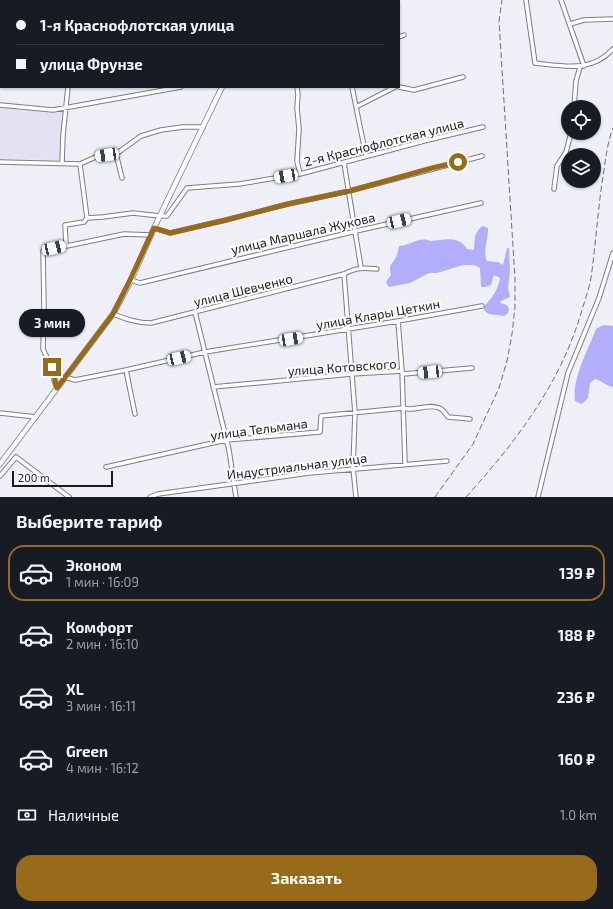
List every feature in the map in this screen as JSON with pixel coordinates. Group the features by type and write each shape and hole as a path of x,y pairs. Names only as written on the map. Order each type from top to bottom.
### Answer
{"main road":[{"path":"0,464 113,314 222,88"}],"street":[{"path":"526,0 535,63 582,66 593,64 608,55 613,49"},
{"path":"568,0 562,1 582,66 576,81 575,100"},
{"path":"570,24 584,20 613,19"},
{"path":"400,37 404,35"},
{"path":"400,86 414,90 463,78"},
{"path":"62,163 68,88"},
{"path":"0,105 53,110 154,89 168,88"},
{"path":"297,88 297,108 300,129 297,161 300,174"},
{"path":"352,88 366,156"},
{"path":"356,107 393,88"},
{"path":"0,162 80,164 98,156 116,154 141,136 161,130 183,127 203,127"},
{"name":"2-я Краснофлотская улица","path":"160,216 167,216 187,188 240,184 300,174 483,127"},
{"path":"554,189 557,166 566,152 569,140"},
{"path":"116,154 122,178"},
{"path":"154,228 170,233 288,204 350,191 482,156"},
{"path":"344,163 350,191 361,268"},
{"path":"80,164 87,218"},
{"name":"улица Маршала Жукова","path":"130,280 140,283 481,202"},
{"path":"66,246 65,225 84,222 87,218 133,213 160,216"},
{"path":"57,388 54,380 55,375 43,350 44,305 42,251 124,234 151,235"},
{"path":"538,497 568,373 598,298 613,253"},
{"name":"улица Шевченко","path":"113,314 131,321 151,323 344,274 361,268 377,269"},
{"path":"344,274 355,413 353,468 356,497"},
{"name":"улица Клары Цеткин","path":"66,377 75,380 205,352 482,306"},
{"path":"195,312 226,440 234,478 233,483 236,497"},
{"path":"398,321 402,371 405,464"},
{"name":"улица Котовского","path":"213,387 352,374 402,371 403,374 472,368"},
{"path":"126,370 136,414"},
{"name":"улица Тельмана","path":"106,467 226,440 320,432 320,416 402,408 416,409 432,407 440,408 448,417 470,419"},
{"path":"0,413 36,417"},
{"path":"0,476 16,457 69,497"},
{"name":"Индустриальная улица","path":"150,497 158,494 233,483 353,468 447,461"}],"shaded area":[{"path":"0,108 53,113 63,111 59,160 0,159"},
{"path":"483,226 488,228 485,249 487,261 498,262 503,265 507,248 509,248 510,271 508,288 510,297 501,301 500,303 507,305 509,309 508,313 504,316 489,314 483,307 494,294 500,278 494,275 491,285 481,287 480,268 474,265 463,265 437,273 429,273 410,283 389,287 386,283 391,275 390,266 397,256 399,246 403,246 418,240 430,241 451,239 460,242 467,249 474,250 476,234"},
{"path":"603,325 613,326 613,387 595,379 590,383 588,398 582,404 575,401 578,374 596,329"}],"railway":[{"path":"435,497 473,444 499,388 507,361 512,334 515,307 515,279 499,21 502,0"},
{"path":"466,497 502,455 535,410 549,387 573,337 591,278 607,148 613,128"}],"route":[{"path":"52,367 57,388 113,314 154,228 170,233 288,204 350,191 458,162"}]}
